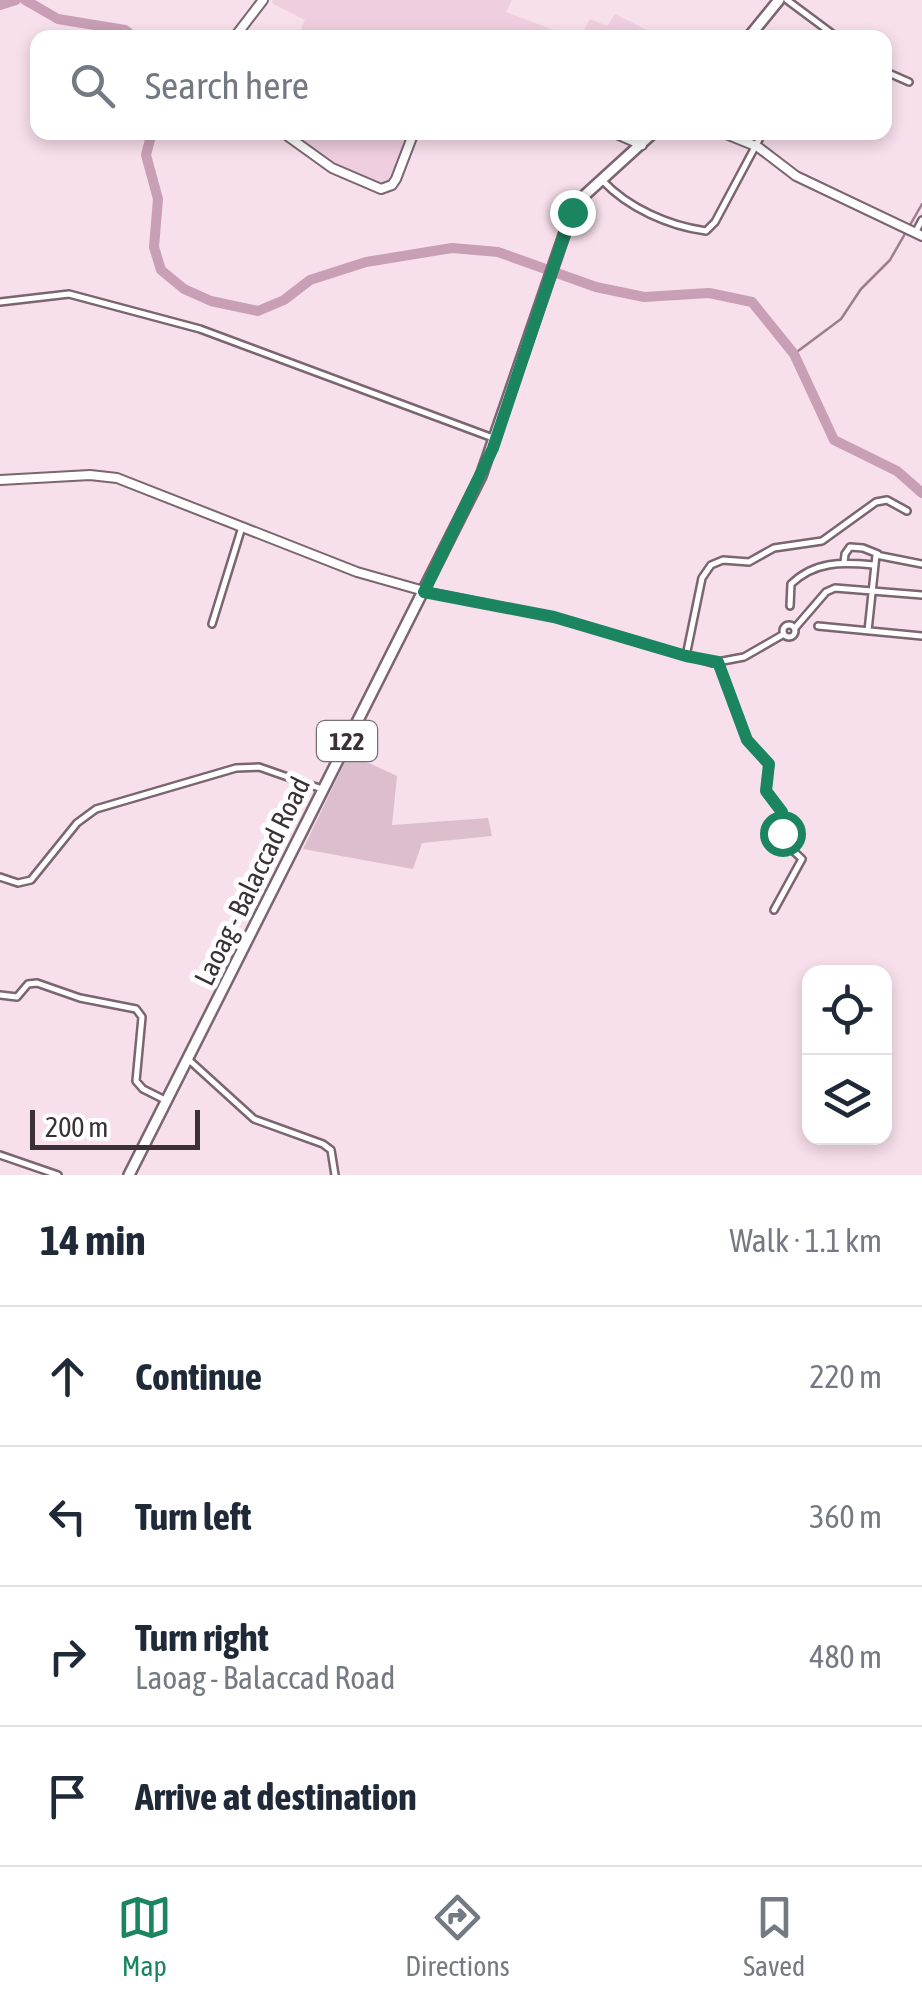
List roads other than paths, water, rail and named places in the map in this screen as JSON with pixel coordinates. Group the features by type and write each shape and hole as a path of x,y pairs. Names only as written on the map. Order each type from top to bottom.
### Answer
{"main road":[{"path":"755,30 779,0"},
{"name":"Laoag - Balaccad Road","path":"133,1174 322,789 424,592 496,438 562,236 578,204 646,140"}],"street":[{"path":"240,30 262,0"},
{"path":"787,0 828,30"},
{"path":"892,74 909,82"},
{"path":"293,140 332,168 381,189 396,179 411,140"},
{"path":"632,140 642,144"},
{"path":"741,140 758,147 796,176 916,234 922,220"},
{"path":"602,180 644,212 706,230 715,222 760,140"},
{"path":"0,302 68,294 200,329 496,438"},
{"path":"0,480 117,478 357,572 424,592 554,617 718,662 744,657 784,634 786,626 795,628 830,590 922,595"},
{"path":"686,656 702,578 711,565 723,560 749,562 774,548 822,541 876,502 888,500 907,510"},
{"path":"212,624 243,526"},
{"path":"844,562 850,547 922,564"},
{"path":"868,631 873,565 878,554"},
{"path":"790,606 789,588 812,568 844,562 873,565"},
{"path":"818,626 922,636"},
{"path":"718,662 747,740 769,764 766,791 782,812 782,840 802,860 774,910"},
{"path":"0,877 18,883 31,880 77,823 96,809 236,768 259,766 322,789"},
{"path":"0,995 17,997 28,984 38,983 80,998 136,1008 142,1016 136,1080 142,1089 166,1101"},
{"path":"189,1060 254,1119 331,1150 335,1175"},
{"path":"0,1155 58,1175"}],"waterway":[{"path":"0,5 16,0"},
{"path":"25,0 58,19 125,30"},
{"path":"150,140 146,155 158,199 154,247 161,270 184,289 211,301 258,311 284,300 310,280 366,262 452,248 498,252 596,287 644,297 709,293 752,302 794,354 834,440 897,471 922,493"},
{"path":"794,354 841,319 861,289 890,260 922,204"}]}
